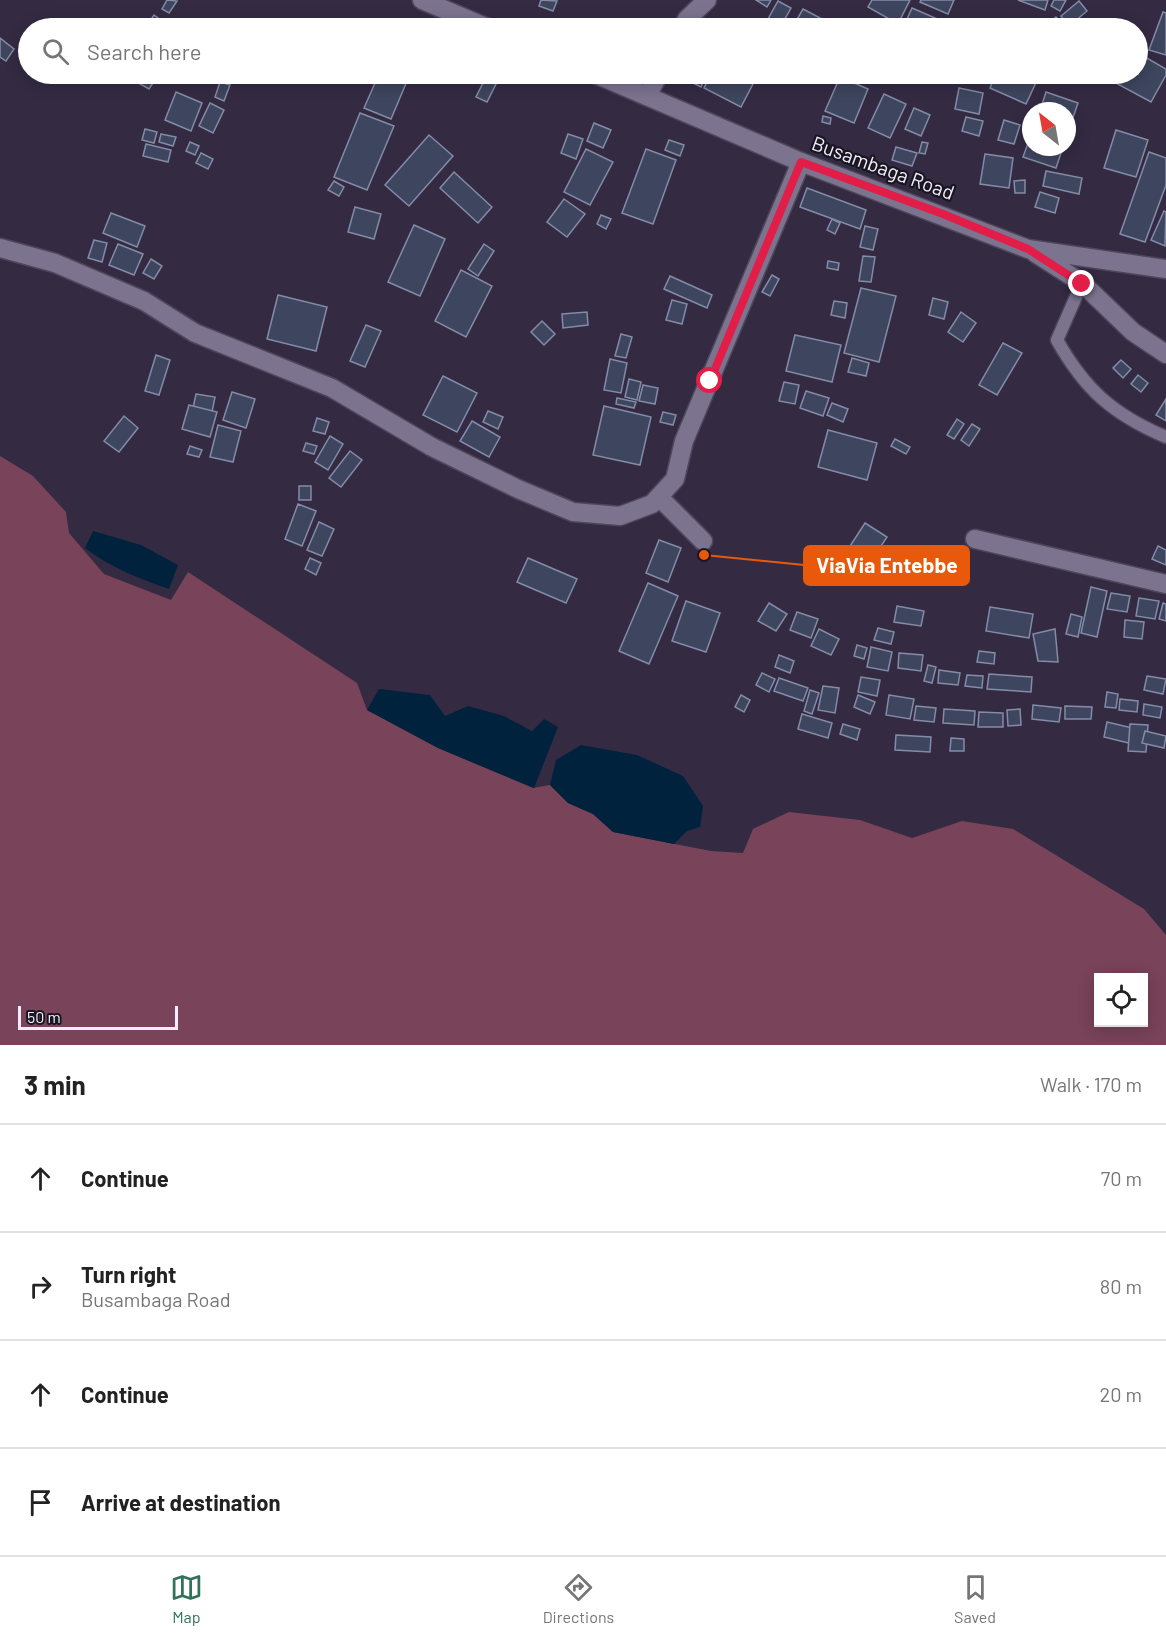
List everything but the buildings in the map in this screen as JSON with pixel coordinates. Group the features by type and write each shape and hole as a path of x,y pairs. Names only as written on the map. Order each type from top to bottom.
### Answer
{"street":[{"path":"422,0 464,18"},
{"path":"688,18 707,0"},
{"name":"Busambaga Road","path":"619,84 801,162 943,214 1028,249 1166,269"},
{"path":"647,96 654,84"},
{"path":"0,248 55,263 144,301 195,333 332,388 432,447 518,489 573,512 620,516 652,504 660,498 675,479 684,441 801,162"},
{"path":"1028,249 1082,284 1133,332 1166,354"},
{"path":"660,498 703,541"},
{"path":"975,539 1166,584"}],"lane":[{"path":"1082,284 1057,340 1073,368 1103,402 1136,424 1166,437"}],"shaded area":[{"path":"0,456 33,476 66,512 69,533 104,574 171,600 188,572 357,683 367,710 438,748 533,788 550,785 568,803 593,814 613,832 711,851 743,853 753,829 789,812 860,820 912,838 962,821 1013,829 1144,909 1166,935 1166,1045 0,1045"}],"water":[{"path":"93,531 141,545 178,565 169,589 115,567 85,548"},
{"path":"379,689 430,695 445,716 468,706 504,716 532,731 544,719 558,727 534,788 438,748 367,710"},
{"path":"581,745 637,755 683,776 703,806 700,827 687,831 674,844 613,832 593,814 568,803 550,785 556,760"}],"place":[{"name":"ViaVia Entebbe","path":"704,555"}],"route":[{"path":"710,381 801,162 943,214 1028,249 1082,284"}]}
